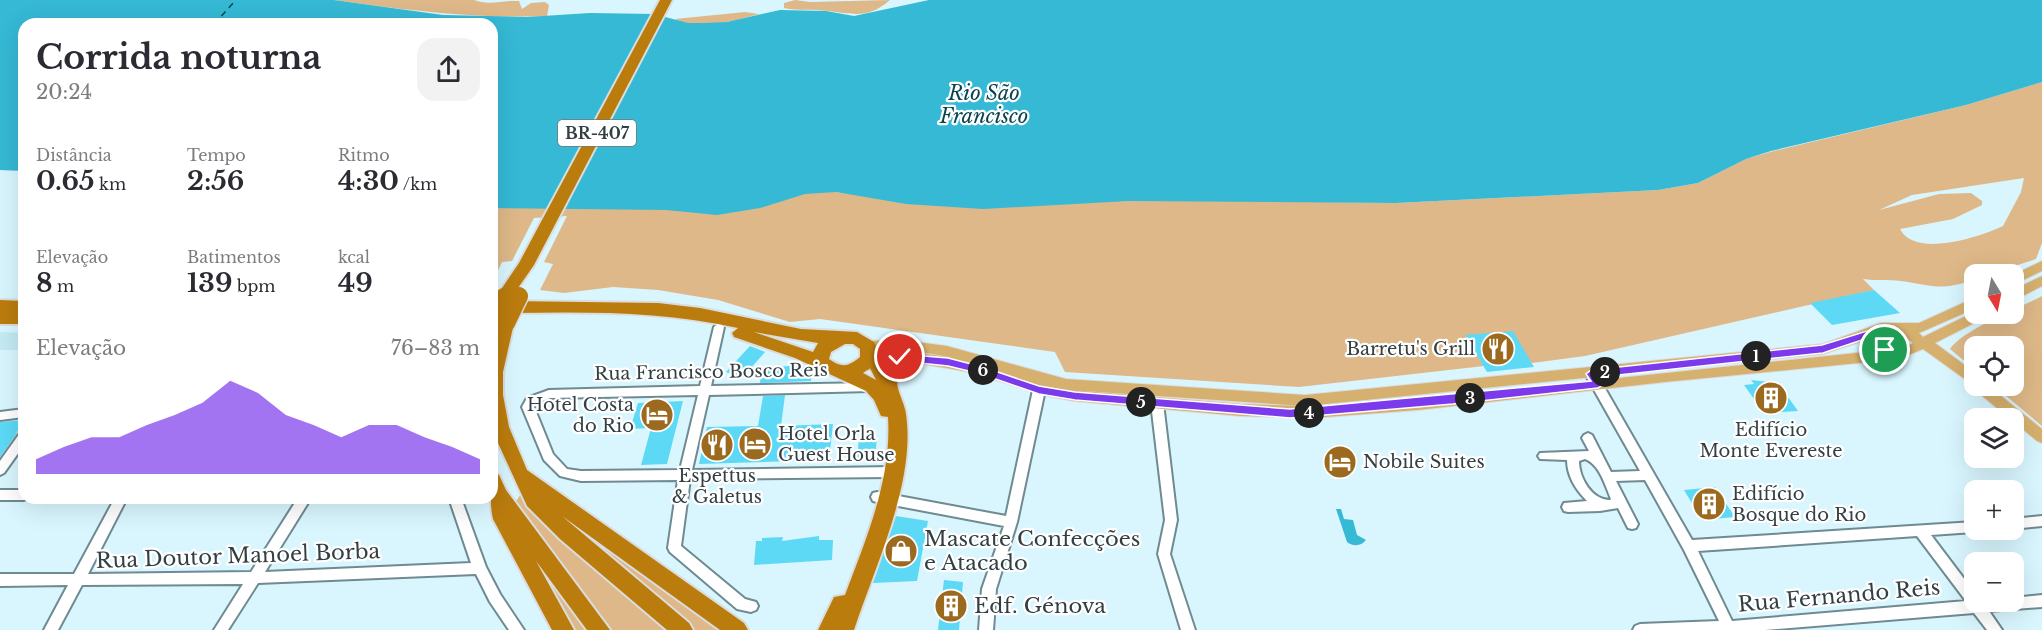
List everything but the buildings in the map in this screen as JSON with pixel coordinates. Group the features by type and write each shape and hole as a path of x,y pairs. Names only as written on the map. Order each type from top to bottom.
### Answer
{"highway":[{"name":"BR-407","path":"498,319 524,281 526,265 666,0"},
{"path":"0,306 18,307"},
{"path":"498,307 618,307 680,311 768,329 857,338 864,360 881,386 888,418 888,472 843,630"},
{"path":"498,320 618,315 674,319 719,327 786,348 823,364 832,372 864,360"},
{"path":"0,318 18,318"},
{"path":"823,364 820,359 823,348 842,338"},
{"path":"881,386 895,365 916,358"},
{"path":"864,360 881,386"},
{"name":"BR-407","path":"498,416 516,466 534,500 567,533 682,630"},
{"path":"516,466 544,492 737,630"},
{"path":"498,491 598,630"},
{"path":"829,630 882,498"},
{"path":"498,501 502,519 563,630"}],"main road":[{"path":"2024,275 2042,265"},
{"path":"2024,290 2042,280"},
{"path":"864,360 916,358 983,370 1039,390 1075,396 1310,413 1823,349 1870,334 1881,328 1921,327 1964,308"},
{"path":"864,360 902,345 946,351 1066,384 1283,401 1348,398 1899,354 1912,352 1922,343 1964,322"},
{"path":"1895,328 1916,336 1922,343 1940,353 1964,372"},
{"path":"1870,334 1880,347 1899,354"},
{"path":"1992,396 2042,437"}],"street":[{"path":"719,327 685,476 674,548 742,605 751,606"},
{"path":"1595,379 1689,546 1729,628"},
{"name":"Rua Francisco Bosco Reis","path":"685,476 581,476 564,473 555,466 537,434 529,412 529,403 549,394 881,386"},
{"path":"986,630 989,589 1011,522 1039,390"},
{"path":"1157,403 1171,520 1164,554 1188,630"},
{"path":"0,416 18,415"},
{"path":"1588,438 1632,524"},
{"path":"0,470 18,444"},
{"path":"1580,455 1573,459 1573,466 1588,496 1595,503 1609,506"},
{"path":"1544,456 1590,456 1602,465"},
{"path":"685,476 888,472"},
{"path":"1608,477 1650,475"},
{"path":"1568,507 1609,506 1618,500 1616,492"},
{"path":"0,495 18,495"},
{"path":"882,498 1011,522"},
{"path":"51,630 118,504"},
{"path":"221,630 300,504"},
{"path":"457,504 477,568 494,599 518,630"},
{"path":"2024,523 2042,521"},
{"path":"1689,546 1964,528"},
{"path":"1921,532 1964,589"},
{"name":"Rua Doutor Manoel Borba","path":"0,580 252,578 477,568"},
{"name":"Rua Fernando Reis","path":"2024,602 2042,601"},
{"name":"Rua Fernando Reis","path":"1640,630 1729,628 1964,606"},
{"path":"1981,612 1995,630"}],"shaded area":[{"path":"334,0 474,0 491,3 519,1 522,9 531,3 545,2 549,5 547,16 520,17 467,15"},
{"path":"795,0 810,2 890,0 868,13 854,14 784,8 784,3"},
{"path":"745,12 759,14 705,25 684,23 675,19"},
{"path":"2042,82 2042,243 2036,259 2021,264 1964,264 1964,282 1962,283 1930,286 1896,280 1863,279 1874,290 1585,356 1532,363 1466,336 1484,366 1299,387 1065,372 1055,352 820,319 790,322 718,300 658,290 613,287 564,293 540,290 553,264 544,262 567,216 534,218 512,261 502,262 498,270 498,172 836,192 869,196 1396,203 1658,190 1698,183 1746,159 1966,105","holes":["2024,178 2021,192 2003,226 1980,235 1934,244 1919,243 1908,238 1900,229 1953,219 1982,205 1982,201 1971,193 1939,194 1879,210 1912,195"]},
{"path":"2042,296 2042,426 2024,411 2024,408 2020,408 2006,396 2024,396 2024,336 1964,336 1985,324 2024,324 2024,305"},
{"path":"0,332 18,333 18,350 0,350"},
{"path":"1964,336 1964,361 1950,349"},
{"path":"528,483 728,630 572,630 507,515"}],"water":[{"name":"Rio São Francisco","path":"0,0 334,0 443,15 527,17 590,13 654,14 688,23 704,23 727,22 780,10 826,11 854,16 929,0 2042,0 2042,82 1966,105 1771,151 1746,159 1698,183 1658,190 1396,203 1128,201 983,209 906,204 836,192 805,194 760,208 717,215 666,210 498,208 498,18 18,18 18,171 0,170"},
{"path":"1336,509 1341,509 1344,519 1353,520 1357,535 1366,540 1364,542 1355,545 1347,542"}],"ferry route":[{"path":"220,18 236,0"}],"place":[{"name":"Barretu's Grill","path":"1498,349"},
{"name":"Edifício Monte Evereste","path":"1771,398"},
{"name":"Hotel Costa do Rio","path":"657,415"},
{"name":"Hotel Orla Guest House","path":"755,444"},
{"name":"Espettus & Galetus","path":"717,445"},
{"name":"Nobile Suites","path":"1340,462"},
{"name":"Edifício Bosque do Rio","path":"1709,504"},
{"name":"Mascate Confecções e Atacado","path":"901,551"},
{"name":"Edf. Génova","path":"951,606"}],"route":[{"path":"900,357 948,362 983,370 1039,390 1075,396 1290,414 1453,400 1598,384 1591,374 1823,349 1848,343 1870,334 1875,343 1885,350"}]}
